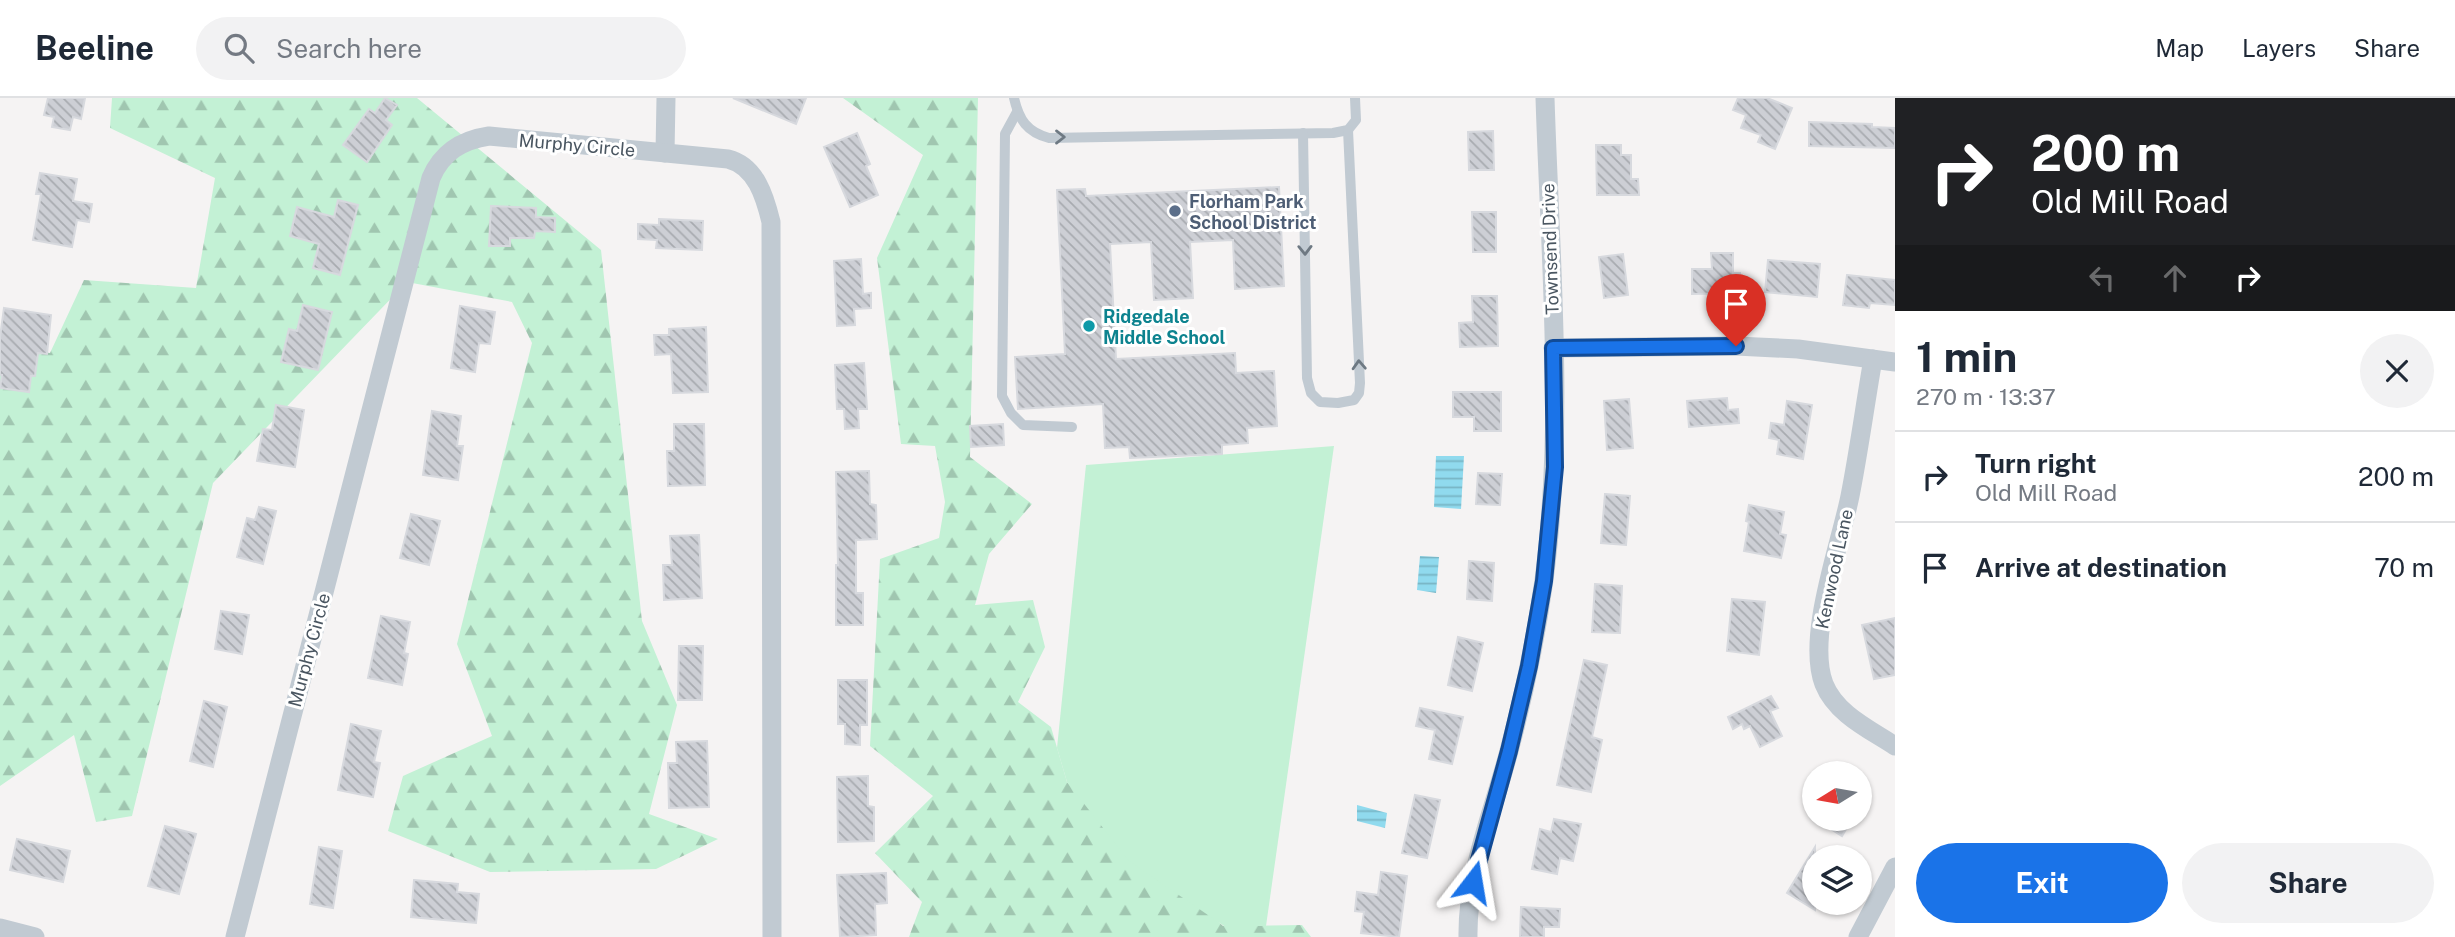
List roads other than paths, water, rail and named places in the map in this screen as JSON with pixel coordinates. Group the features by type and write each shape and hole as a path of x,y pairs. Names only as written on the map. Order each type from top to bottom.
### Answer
{"street":[{"path":"665,153 666,98"},
{"name":"Townsend Drive","path":"1468,937 1473,882 1529,666 1544,581 1555,467 1545,98"},
{"name":"Murphy Circle","path":"234,937 435,169 457,145 489,136 728,159 742,164 760,187 766,202 771,222 772,937"},
{"path":"1553,348 1736,346 1798,349 1895,362"},
{"name":"Kenwood Lane","path":"1873,359 1858,457 1820,634 1819,667 1825,686 1836,704 1895,746"},
{"path":"1858,937 1895,867"},
{"path":"0,928 35,937"}],"lane":[{"path":"1014,98 1024,125 1036,134 1049,138 1348,130"},
{"path":"1303,133 1307,379 1311,393 1320,402 1338,403 1354,400 1359,393 1360,383 1348,130 1356,120 1355,98"},
{"path":"1017,112 1005,134 1002,396 1011,413 1023,425 1072,428"}],"water":[{"path":"1436,456 1464,456 1461,509 1434,507"},
{"path":"1420,556 1439,557 1436,593 1417,590"},
{"path":"1357,805 1387,813 1385,828 1357,821"}],"place":[{"name":"Florham Park School District","path":"1175,211"},
{"name":"Ridgedale Middle School","path":"1089,326"}]}
